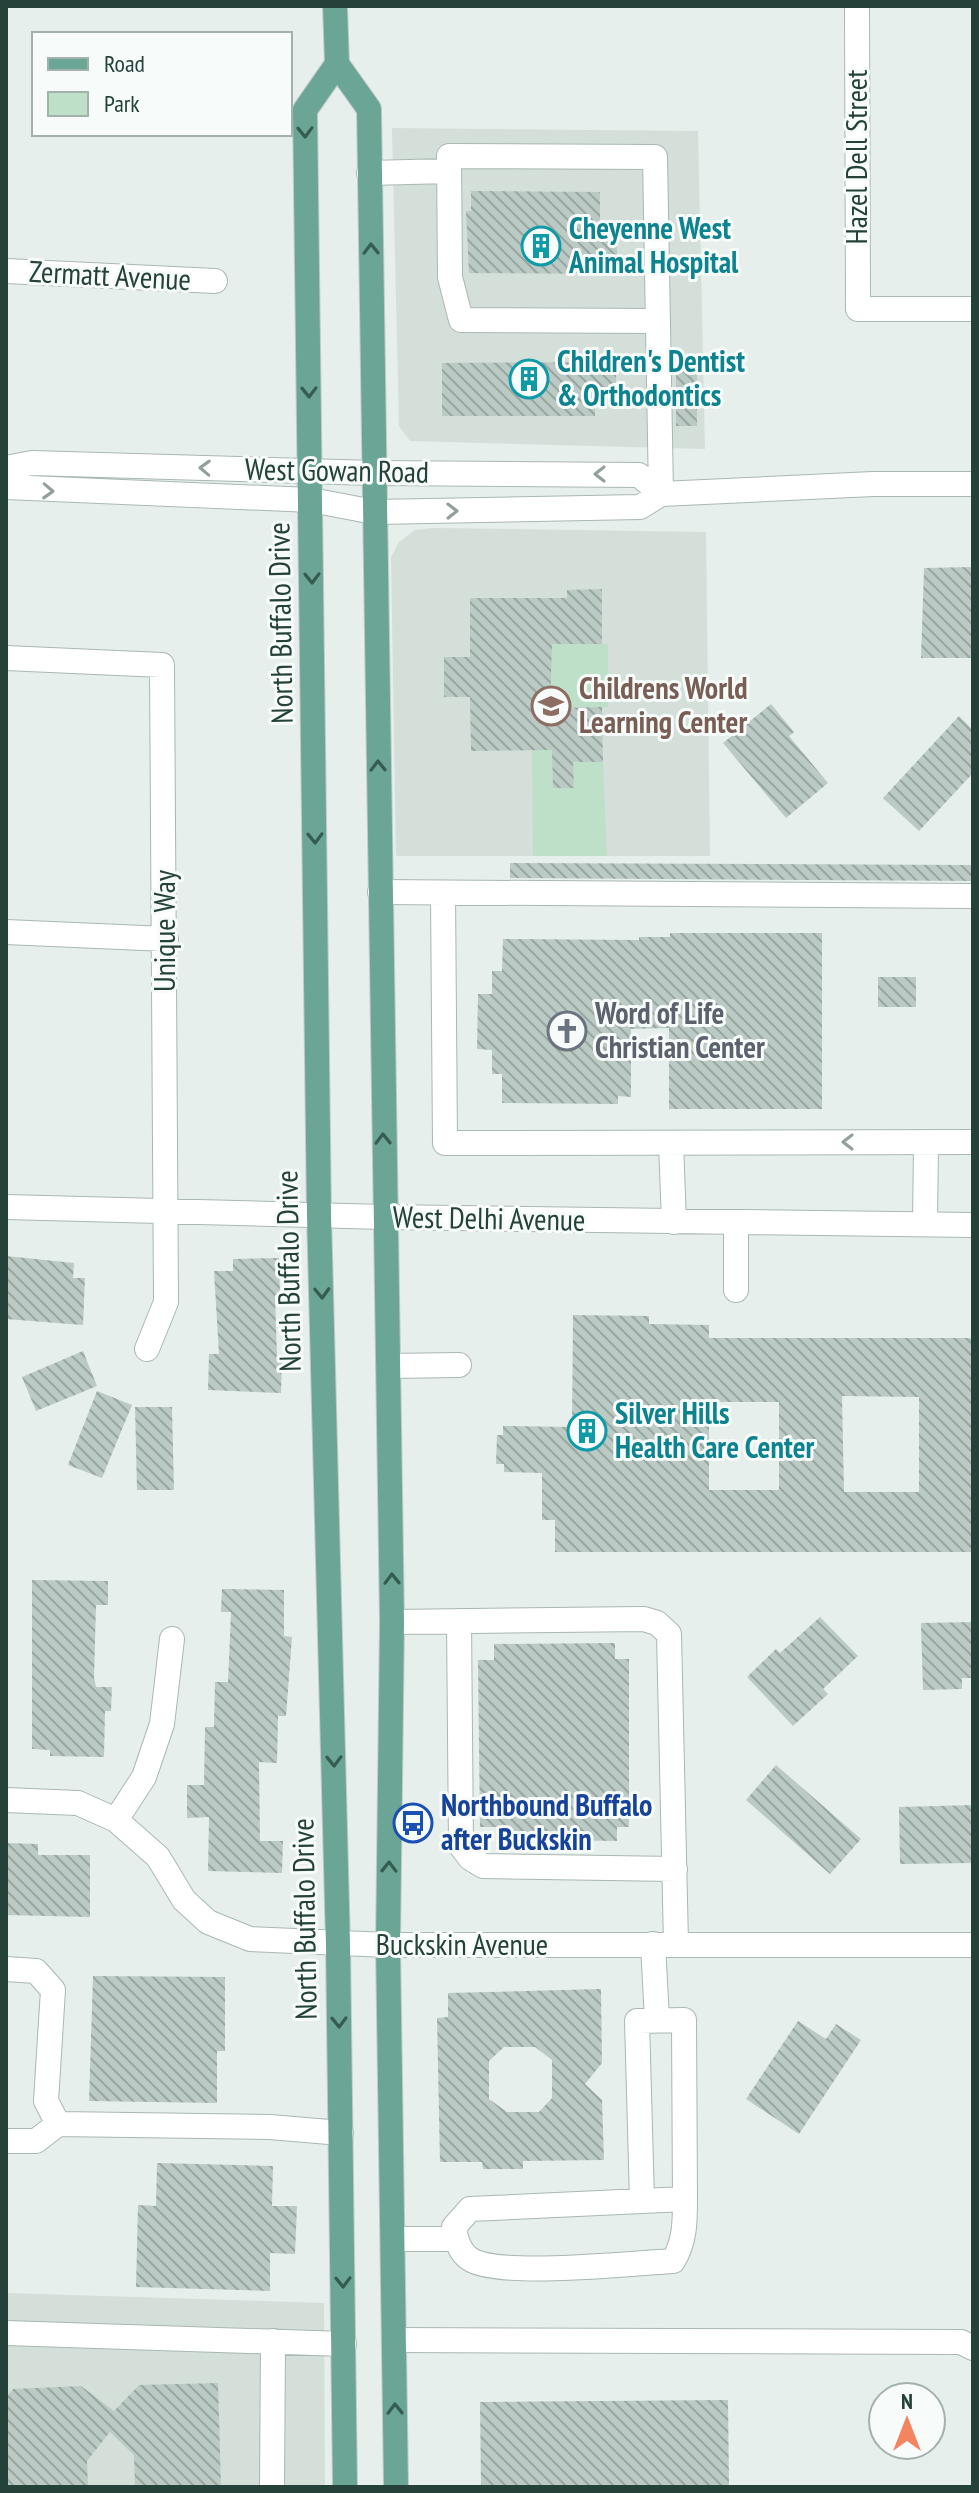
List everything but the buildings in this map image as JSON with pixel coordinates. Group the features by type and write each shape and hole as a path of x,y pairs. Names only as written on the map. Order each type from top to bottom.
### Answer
{"main road":[{"path":"335,6 337,64 369,109 392,1622 388,1945 396,2487"},
{"name":"North Buffalo Drive","path":"337,64 305,110 319,1215 338,1944 347,2482"}],"street":[{"name":"Hazel Dell Street","path":"857,6 858,309 973,309"},
{"path":"658,321 461,320 450,277 449,156 655,157 658,321 661,494"},
{"path":"369,173 449,171"},
{"name":"Zermatt Avenue","path":"6,271 215,281"},
{"name":"West Gowan Road","path":"6,468 32,463 374,473 639,475 661,494"},
{"name":"West Gowan Road","path":"6,487 311,500 374,512 640,507 661,494 873,484 973,484"},
{"name":"Unique Way","path":"6,658 162,665 166,1302 147,1349"},
{"path":"380,892 973,896"},
{"path":"443,894 445,1143 973,1142"},
{"path":"6,932 166,939"},
{"path":"671,1143 674,1222"},
{"path":"925,1224 926,1143"},
{"name":"West Delhi Avenue","path":"6,1207 384,1217 973,1225"},
{"path":"736,1223 736,1290"},
{"path":"388,1366 459,1365"},
{"path":"392,1622 644,1619 657,1623 669,1634 675,1869 657,2020"},
{"path":"459,1621 461,1846 470,1858 483,1866 675,1869"},
{"path":"116,1820 144,1777 162,1724 172,1639"},
{"name":"Buckskin Avenue","path":"6,1800 78,1803 116,1820 158,1857 184,1900 208,1922 250,1939 388,1945 973,1945"},
{"path":"6,1969 36,1971 53,1990 46,2101 58,2124"},
{"path":"642,2200 637,2021 684,2020 685,2199 681,2248 673,2261 501,2269 470,2259 455,2239 454,2227 470,2209 685,2199"},
{"path":"6,2141 36,2141 58,2124 270,2127 341,2133"},
{"path":"393,2239 455,2239"},
{"path":"6,2333 344,2344"},
{"path":"394,2340 961,2342 973,2348"},
{"path":"272,2487 273,2341"}],"shaded area":[{"path":"392,128 698,131 705,449 410,441 399,426"},
{"name":"Childrens World Learning Center","path":"415,530 706,532 710,856 396,856 391,557 399,542"},
{"path":"6,2293 324,2303 325,2487 6,2487"}],"green space":[{"path":"516,644 608,644 608,707 517,708"},
{"path":"532,750 568,750 568,762 603,762 607,856 533,856"}],"place":[{"name":"Cheyenne West Animal Hospital","path":"541,246"},
{"name":"Children's Dentist & Orthodontics","path":"529,379"},
{"name":"Childrens World Learning Center","path":"551,706"},
{"name":"Word of Life Christian Center","path":"567,1031"},
{"name":"Silver Hills Health Care Center","path":"587,1431"},
{"name":"Northbound Buffalo after Buckskin","path":"413,1823"}]}
